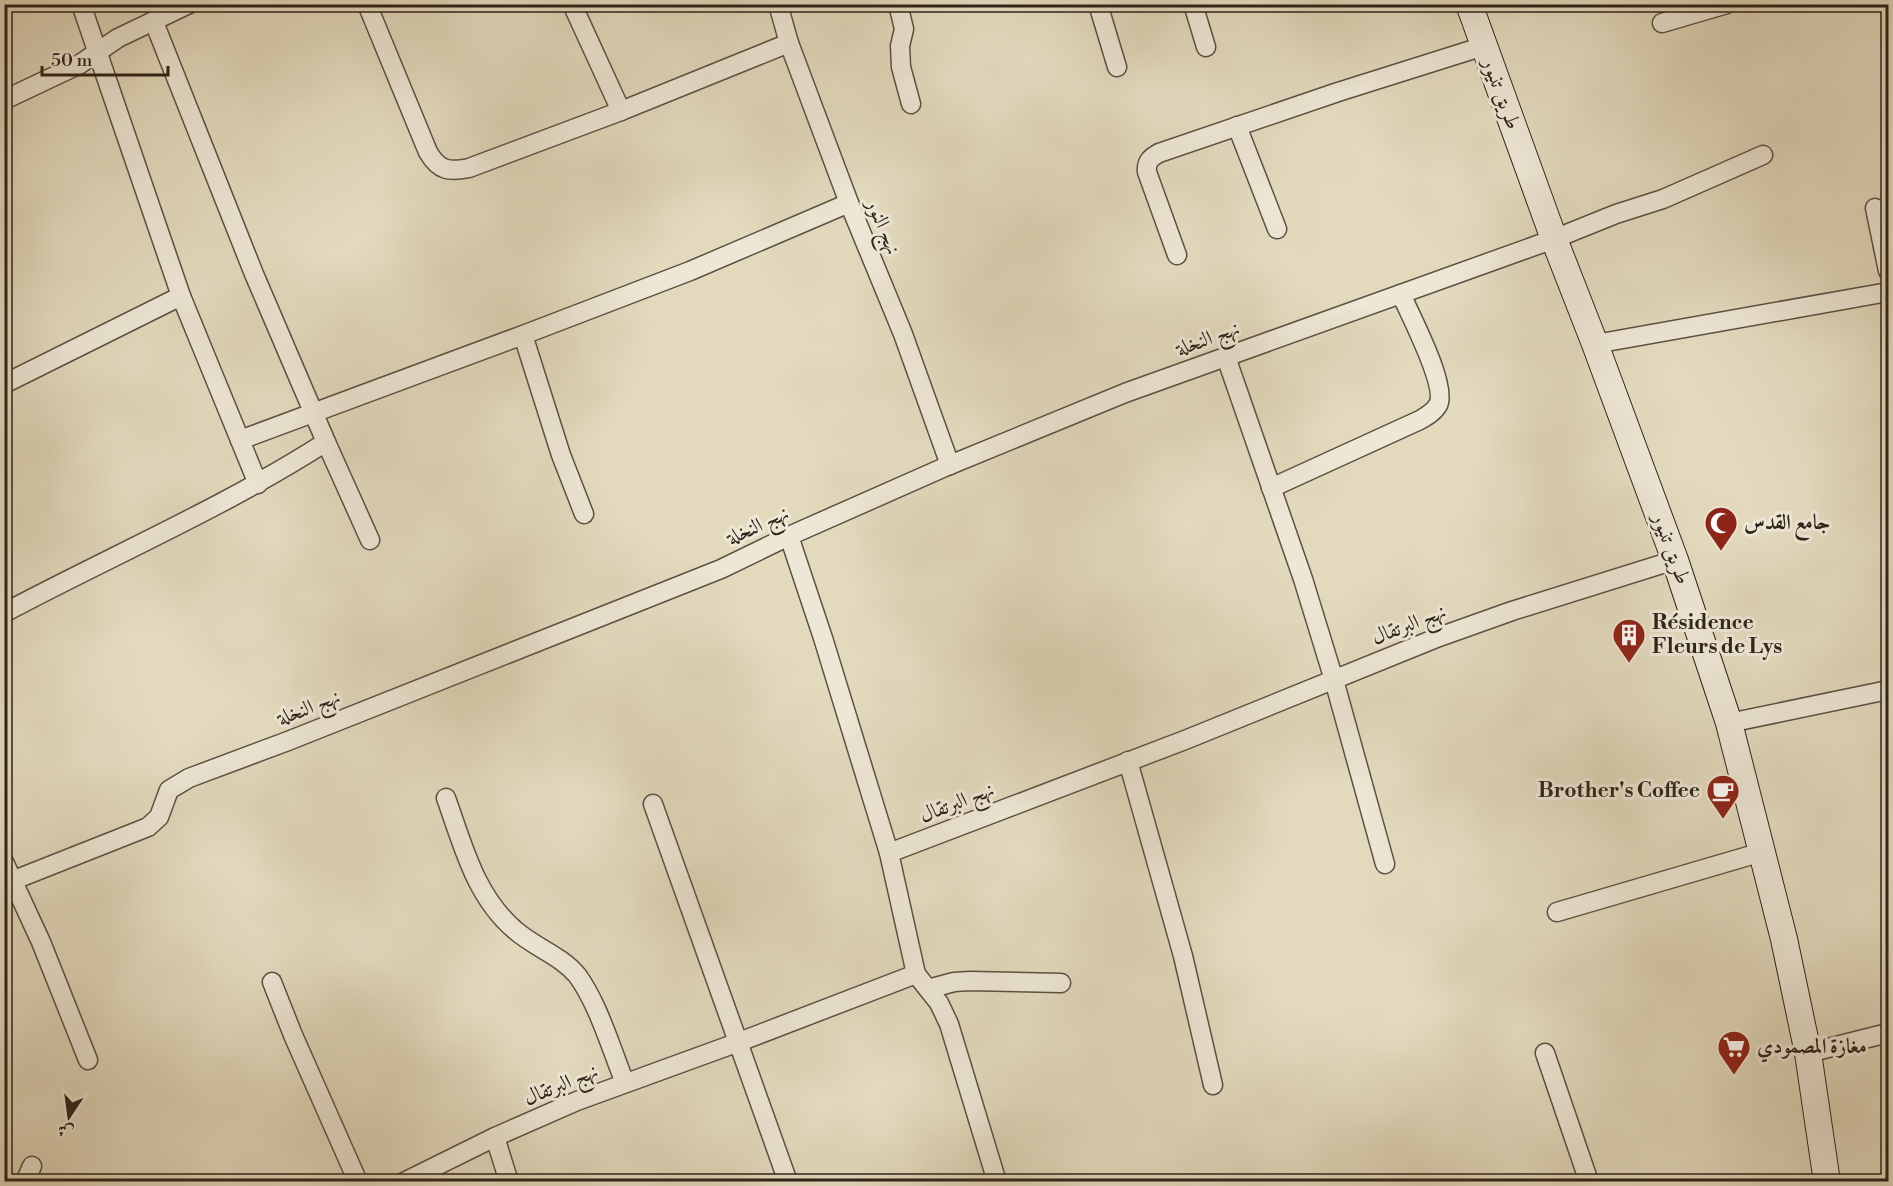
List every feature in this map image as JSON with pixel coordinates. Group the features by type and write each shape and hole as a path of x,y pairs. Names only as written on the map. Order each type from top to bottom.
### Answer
{"main road":[{"name":"طريق تنيور","path":"1469,4 1554,239 1675,560 1729,723 1784,939 1808,1053 1827,1182"}],"street":[{"path":"81,4 181,296 258,484"},
{"path":"4,100 80,64 118,38 189,4"},
{"path":"367,4 428,152 433,162 450,170 469,168 621,111 789,43"},
{"path":"572,4 621,111"},
{"name":"نهج النور","path":"778,4 789,43 849,203 903,334 950,465"},
{"path":"898,4 904,29 900,46 901,68 911,104"},
{"path":"1098,4 1117,67"},
{"path":"1193,4 1206,47"},
{"path":"1662,22 1727,4"},
{"path":"154,22 254,274 313,414 370,540"},
{"path":"1177,255 1147,172 1149,159 1159,153 1237,126 1484,46"},
{"path":"1237,126 1277,229"},
{"name":"نهج النخلة","path":"9,882 148,826 159,817 168,790 189,778 700,577 950,465 1125,393 1554,239 1616,214 1663,199 1763,155"},
{"path":"240,440 690,271 849,203"},
{"path":"1875,208 1888,271"},
{"path":"1595,344 1888,292"},
{"path":"1271,488 1420,420 1431,413 1438,404 1441,393 1437,376 1401,294"},
{"path":"4,384 181,296"},
{"path":"523,335 561,455 584,514"},
{"path":"1226,357 1303,579 1334,680 1385,864"},
{"path":"4,614 258,484 326,442"},
{"path":"789,536 827,649 889,853 916,974 939,1003 949,1024 997,1182"},
{"name":"نهج البرتقال","path":"889,853 1439,637 1512,611 1675,560"},
{"path":"1729,723 1888,690"},
{"path":"1128,761 1183,957 1213,1085"},
{"path":"446,798 476,880 488,901 516,931 562,960 577,976 591,999 625,1083"},
{"path":"653,804 788,1182"},
{"path":"1557,912 1762,852"},
{"path":"4,862 9,882 41,942 88,1060"},
{"name":"نهج البرتقال","path":"404,1182 495,1137 577,1101 916,974"},
{"path":"928,989 954,982 970,981 1061,983"},
{"path":"272,982 358,1182"},
{"path":"1808,1053 1888,1033"},
{"path":"1545,1053 1589,1182"},
{"path":"495,1137 509,1182"}],"place":[{"name":"جامع القدس","path":"1721,552"},
{"name":"Résidence Fleurs de Lys","path":"1629,664"},
{"name":"Brother's Coffee","path":"1723,820"},
{"name":"مغازة المصمودي","path":"1734,1076"}]}
